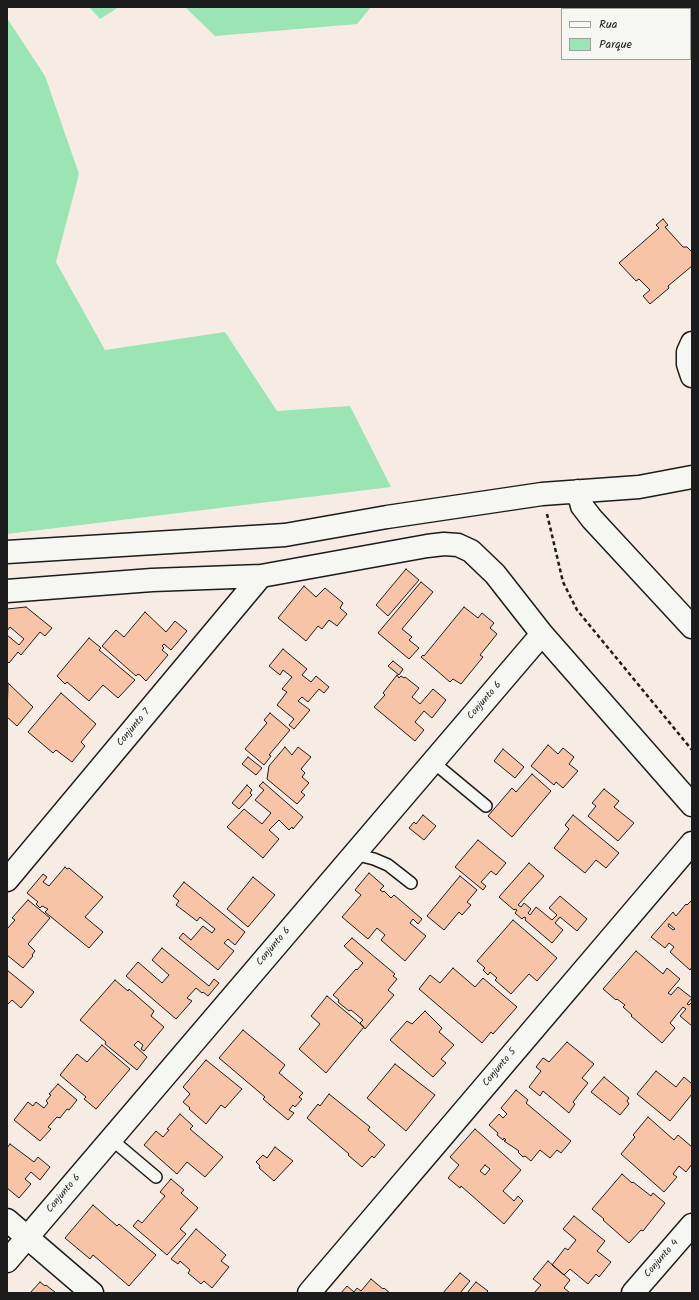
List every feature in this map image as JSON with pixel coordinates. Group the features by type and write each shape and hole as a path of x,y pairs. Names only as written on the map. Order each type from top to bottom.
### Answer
{"street":[{"path":"692,343 688,352 688,364 692,376"},
{"path":"7,552 286,535 387,517 542,494 639,487 692,477"},
{"path":"578,491 582,506 592,519 692,627"},
{"path":"7,591 152,580 261,576 427,546 444,544 458,546 471,551 495,574 542,634 692,805"},
{"name":"Conjunto 7","path":"7,880 261,576"},
{"name":"Conjunto 6","path":"7,1261 542,634"},
{"name":"Conjunto 5","path":"309,1293 692,843"},
{"path":"7,1220 92,1293"},
{"name":"Conjunto 4","path":"633,1293 692,1225"}],"lane":[{"path":"433,762 486,806"},
{"path":"354,854 374,859 388,865 411,883"},
{"path":"111,1139 156,1177"}],"path":[{"path":"542,494 553,546 563,582 577,610 692,750"}],"green space":[{"path":"89,7 119,7 100,19"},
{"path":"185,7 371,7 357,24 215,36"},
{"path":"7,18 45,76 79,174 56,262 105,350 225,332 277,411 350,406 391,487 7,534"}],"building":[{"path":"663,219 668,225 665,227 683,247 687,247 692,252 692,266 668,286 669,288 650,304 643,296 650,290 639,279 636,281 619,263 659,228 656,225"},
{"path":"406,569 419,580 388,616 376,605"},
{"path":"421,582 433,592 402,629 412,637 409,640 419,648 409,659 378,633"},
{"path":"304,586 316,597 325,588 343,603 340,608 347,614 337,626 329,620 322,629 318,626 306,641 278,618"},
{"path":"26,607 52,628 45,636 40,632 21,655 18,652 9,663 7,661 7,635 19,645 24,639 10,627 7,631 7,609"},
{"path":"464,607 478,618 482,613 494,623 490,628 497,634 480,655 483,657 461,684 453,679 450,682 421,657 423,655 424,656"},
{"path":"145,612 166,632 175,621 187,631 171,650 164,644 162,646 164,648 162,650 168,655 146,681 138,674 136,676 102,646 116,630 124,637"},
{"path":"89,638 101,648 99,650 135,680 118,698 103,685 89,701 67,682 65,684 57,676"},
{"path":"283,649 307,669 302,675 311,682 316,676 329,687 324,693 319,689 308,702 302,697 298,701 310,710 294,729 289,725 294,719 277,705 287,692 282,689 292,677 283,670 280,675 269,666"},
{"path":"393,661 403,669 399,675 388,666"},
{"path":"397,675 399,678 401,676 404,678 405,677 419,688 412,697 420,704 433,689 446,700 432,718 424,711 415,722 424,730 415,741 374,707 385,695 383,693"},
{"path":"8,683 33,707 17,726 7,717"},
{"path":"61,693 96,724 81,742 85,746 72,762 56,750 53,753 28,732"},
{"path":"270,713 290,730 269,755 271,756 264,765 245,749 267,723 264,720"},
{"path":"548,745 558,754 563,748 574,757 569,764 578,771 563,788 556,782 554,785 531,766"},
{"path":"285,747 292,755 298,747 311,757 301,769 305,773 302,777 309,783 301,792 305,795 297,804 267,779 269,766"},
{"path":"503,749 524,767 515,778 494,761"},
{"path":"248,757 262,768 256,775 242,764"},
{"path":"532,774 551,791 512,837 488,816 512,788 516,792"},
{"path":"263,782 303,817 293,829 292,827 289,830 279,820 269,830 279,839 263,858 227,827 244,809 262,824 271,813 255,800 264,790 259,786"},
{"path":"247,785 252,790 250,793 252,795 239,809 232,803"},
{"path":"604,789 619,801 614,807 634,823 618,841 588,816 596,806 592,803"},
{"path":"423,815 436,826 424,840 409,828 414,822 416,824"},
{"path":"573,815 619,853 606,868 596,860 585,873 554,848 569,829 565,825"},
{"path":"478,840 506,863 496,875 491,871 481,882 486,886 483,890 455,867"},
{"path":"529,863 544,876 518,905 521,907 524,903 531,909 528,913 530,915 536,907 552,920 557,915 549,908 560,896 587,919 577,931 560,917 555,923 563,930 552,943 525,920 526,918 524,917 522,919 515,913 517,910 514,910 499,897"},
{"path":"65,867 67,869 69,868 103,897 85,917 103,932 89,948 45,912 48,909 42,906 40,908 36,904 38,902 27,893 43,874 47,877 43,882 49,886"},
{"path":"369,873 384,886 380,890 383,892 384,891 391,898 394,895 422,919 418,924 413,919 410,923 426,936 405,961 381,940 385,935 377,928 368,939 342,917 361,895 355,890"},
{"path":"460,876 477,890 467,902 471,905 462,915 459,912 444,930 427,916"},
{"path":"253,877 275,895 248,927 227,909"},
{"path":"184,882 245,932 235,945 228,939 224,943 234,951 218,970 179,938 183,933 191,940 203,926 212,933 215,929 200,917 197,921 176,905 179,901 173,896"},
{"path":"28,900 50,918 28,944 35,951 32,955 33,956 23,968 7,955 7,929 15,920 12,918"},
{"path":"692,900 692,967 690,970 670,952 674,947 669,943 665,948 651,937 673,912 676,916 686,904 687,905","holes":["669,924 675,929 673,930 668,926"]},
{"path":"513,920 557,958 537,981 529,974 511,994 495,980 497,978 490,972 488,975 483,970 485,968 477,961"},
{"path":"352,938 395,974 393,976 397,979 388,990 394,995 365,1029 360,1023 363,1020 338,1002 339,1000 333,995 363,963 344,946"},
{"path":"162,948 209,986 214,979 219,983 208,996 196,988 187,998 192,1001 176,1019 126,976 138,962 162,983 169,975 152,960"},
{"path":"636,951 663,974 667,968 680,979 668,993 671,995 678,987 692,998 687,1004 689,1005 692,1002 692,1026 680,1016 686,1009 683,1007 670,1023 675,1028 662,1043 631,1016 632,1015 623,1007 625,1005 617,999 616,1000 603,989"},
{"path":"453,968 475,987 483,978 517,1007 493,1034 491,1032 482,1043 419,989 430,975 440,983"},
{"path":"7,970 34,992 21,1008 12,1000 7,1005"},
{"path":"115,980 128,991 129,989 154,1011 151,1016 164,1027 144,1051 141,1049 143,1045 138,1041 134,1045 147,1057 137,1070 105,1044 106,1042 80,1020"},
{"path":"327,996 364,1027 326,1073 299,1049 320,1024 311,1016"},
{"path":"425,1011 442,1028 439,1032 454,1045 441,1059 446,1063 433,1077 390,1040 407,1021 412,1024"},
{"path":"243,1030 285,1065 279,1073 303,1093 299,1097 302,1099 295,1107 293,1105 289,1110 294,1113 288,1120 263,1099 265,1097 219,1058"},
{"path":"567,1042 594,1064 582,1078 588,1083 573,1102 575,1104 569,1113 543,1091 540,1096 529,1087 541,1071 536,1067 543,1058 549,1062"},
{"path":"102,1045 130,1069 96,1109 84,1099 86,1097 60,1075 77,1054 87,1062"},
{"path":"206,1060 242,1089 225,1108 221,1105 206,1124 183,1102 190,1094 183,1087"},
{"path":"395,1064 435,1095 406,1131 367,1098"},
{"path":"656,1071 676,1087 684,1077 692,1084 692,1094 670,1121 637,1094"},
{"path":"604,1077 629,1098 627,1101 629,1104 620,1115 591,1092"},
{"path":"58,1084 77,1100 60,1118 57,1117 48,1127 51,1129 40,1141 14,1120 28,1102 33,1106 36,1102 44,1108 48,1103 46,1101 51,1095 49,1094"},
{"path":"516,1090 528,1100 526,1103 571,1141 561,1153 557,1150 550,1158 540,1150 531,1161 525,1156 523,1157 518,1152 519,1151 504,1141 506,1140 504,1138 503,1140 497,1135 498,1133 489,1125 499,1114 503,1118 507,1114 501,1108"},
{"path":"329,1094 370,1127 368,1130 385,1145 374,1158 372,1156 362,1167 307,1118 318,1104 320,1106"},
{"path":"180,1114 193,1126 190,1129 223,1157 205,1177 187,1162 177,1174 144,1145 156,1131 163,1137 169,1130 167,1129"},
{"path":"648,1117 674,1140 678,1135 692,1147 692,1164 686,1172 679,1166 673,1174 677,1177 664,1192 621,1154 635,1137 633,1135"},
{"path":"475,1129 521,1170 503,1191 514,1201 518,1196 523,1201 504,1224 461,1186 460,1188 448,1178 459,1165 450,1157","holes":["485,1165 490,1169 485,1175 480,1171"]},
{"path":"10,1144 34,1162 38,1157 50,1167 40,1180 31,1172 25,1179 31,1184 19,1198 7,1188 7,1148"},
{"path":"275,1147 293,1161 274,1181 259,1168 260,1166 256,1162 263,1155 267,1158"},
{"path":"622,1174 651,1196 653,1193 665,1203 643,1231 641,1230 629,1243 592,1209"},
{"path":"171,1179 184,1190 181,1193 198,1208 180,1229 186,1234 167,1255 133,1226 138,1220 142,1223 165,1196 160,1192"},
{"path":"93,1205 117,1226 119,1224 156,1255 129,1286 93,1255 90,1259 65,1238"},
{"path":"574,1216 605,1241 597,1251 611,1262 599,1277 596,1274 588,1284 570,1269 564,1275 552,1265 565,1248 568,1250 576,1240 563,1229"},
{"path":"196,1229 226,1255 221,1261 229,1267 212,1288 204,1281 201,1284 188,1273 190,1270 180,1261 178,1264 171,1259"},
{"path":"548,1261 570,1280 564,1288 570,1293 534,1293 541,1285 533,1279"},
{"path":"460,1273 470,1281 460,1293 443,1293"},
{"path":"371,1279 390,1293 341,1293 347,1286 354,1292 357,1288 361,1291"},
{"path":"40,1282 45,1286 46,1285 56,1293 30,1293"},
{"path":"476,1282 488,1291 486,1293 467,1293"}]}
